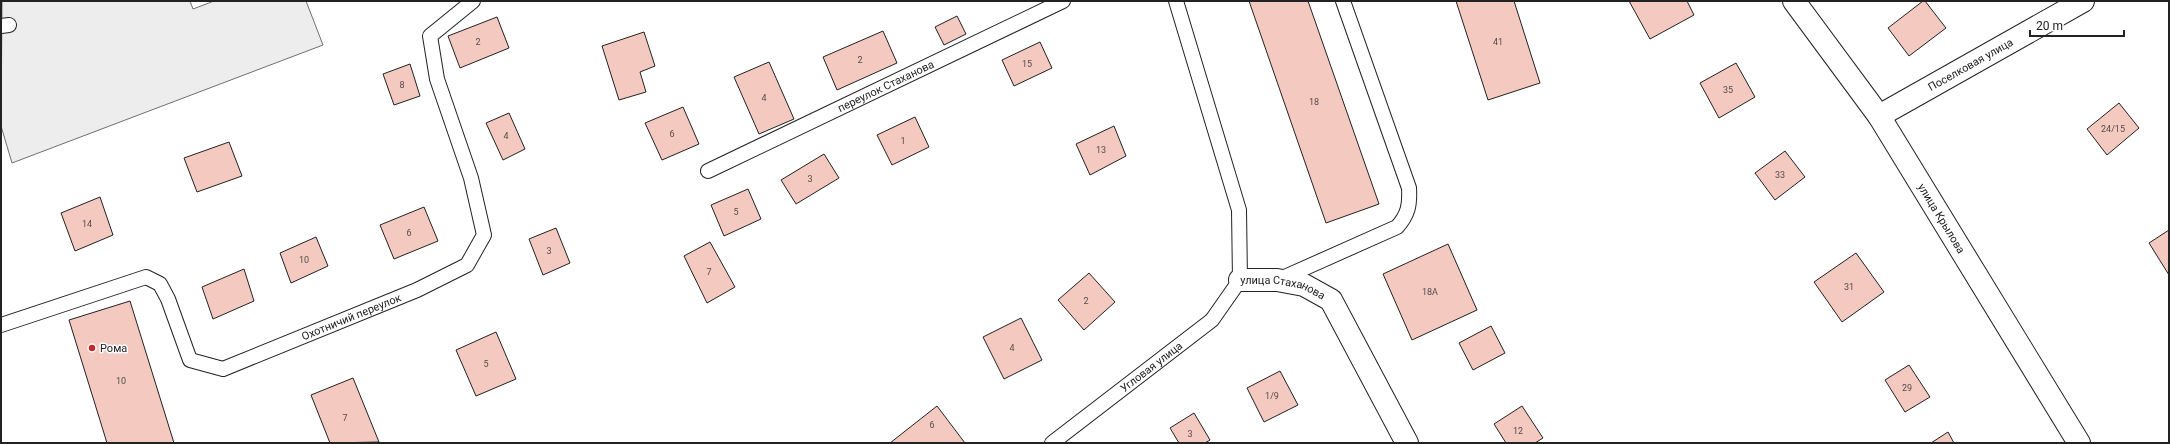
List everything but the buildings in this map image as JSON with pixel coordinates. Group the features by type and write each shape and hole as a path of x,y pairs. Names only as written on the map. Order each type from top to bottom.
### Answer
{"street":[{"name":"улица Крылова","path":"1794,1 1879,116 2079,443"},
{"name":"Поселковая улица","path":"1879,116 2082,1"},
{"name":"улица Стаханова","path":"1240,280 1277,280 1304,285 1331,300 1407,443"}],"lane":[{"name":"Охотничий переулок","path":"1,325 146,277 160,284 166,294 190,360 223,369 416,290 466,265 484,235 471,178 437,79 430,36 473,1"},
{"name":"переулок Стаханова","path":"708,171 1063,1"},
{"name":"улица Стаханова","path":"1176,1 1239,210 1240,280"},
{"path":"1277,280 1397,228 1406,217 1410,204 1409,188 1343,1"},
{"name":"Угловая улица","path":"1052,443 1212,320 1240,280"}],"shaded area":[{"path":"2,1 190,1 193,9 214,1 306,1 323,45 12,163 1,126"}],"place":[{"name":"Рома","path":"92,348"}]}
